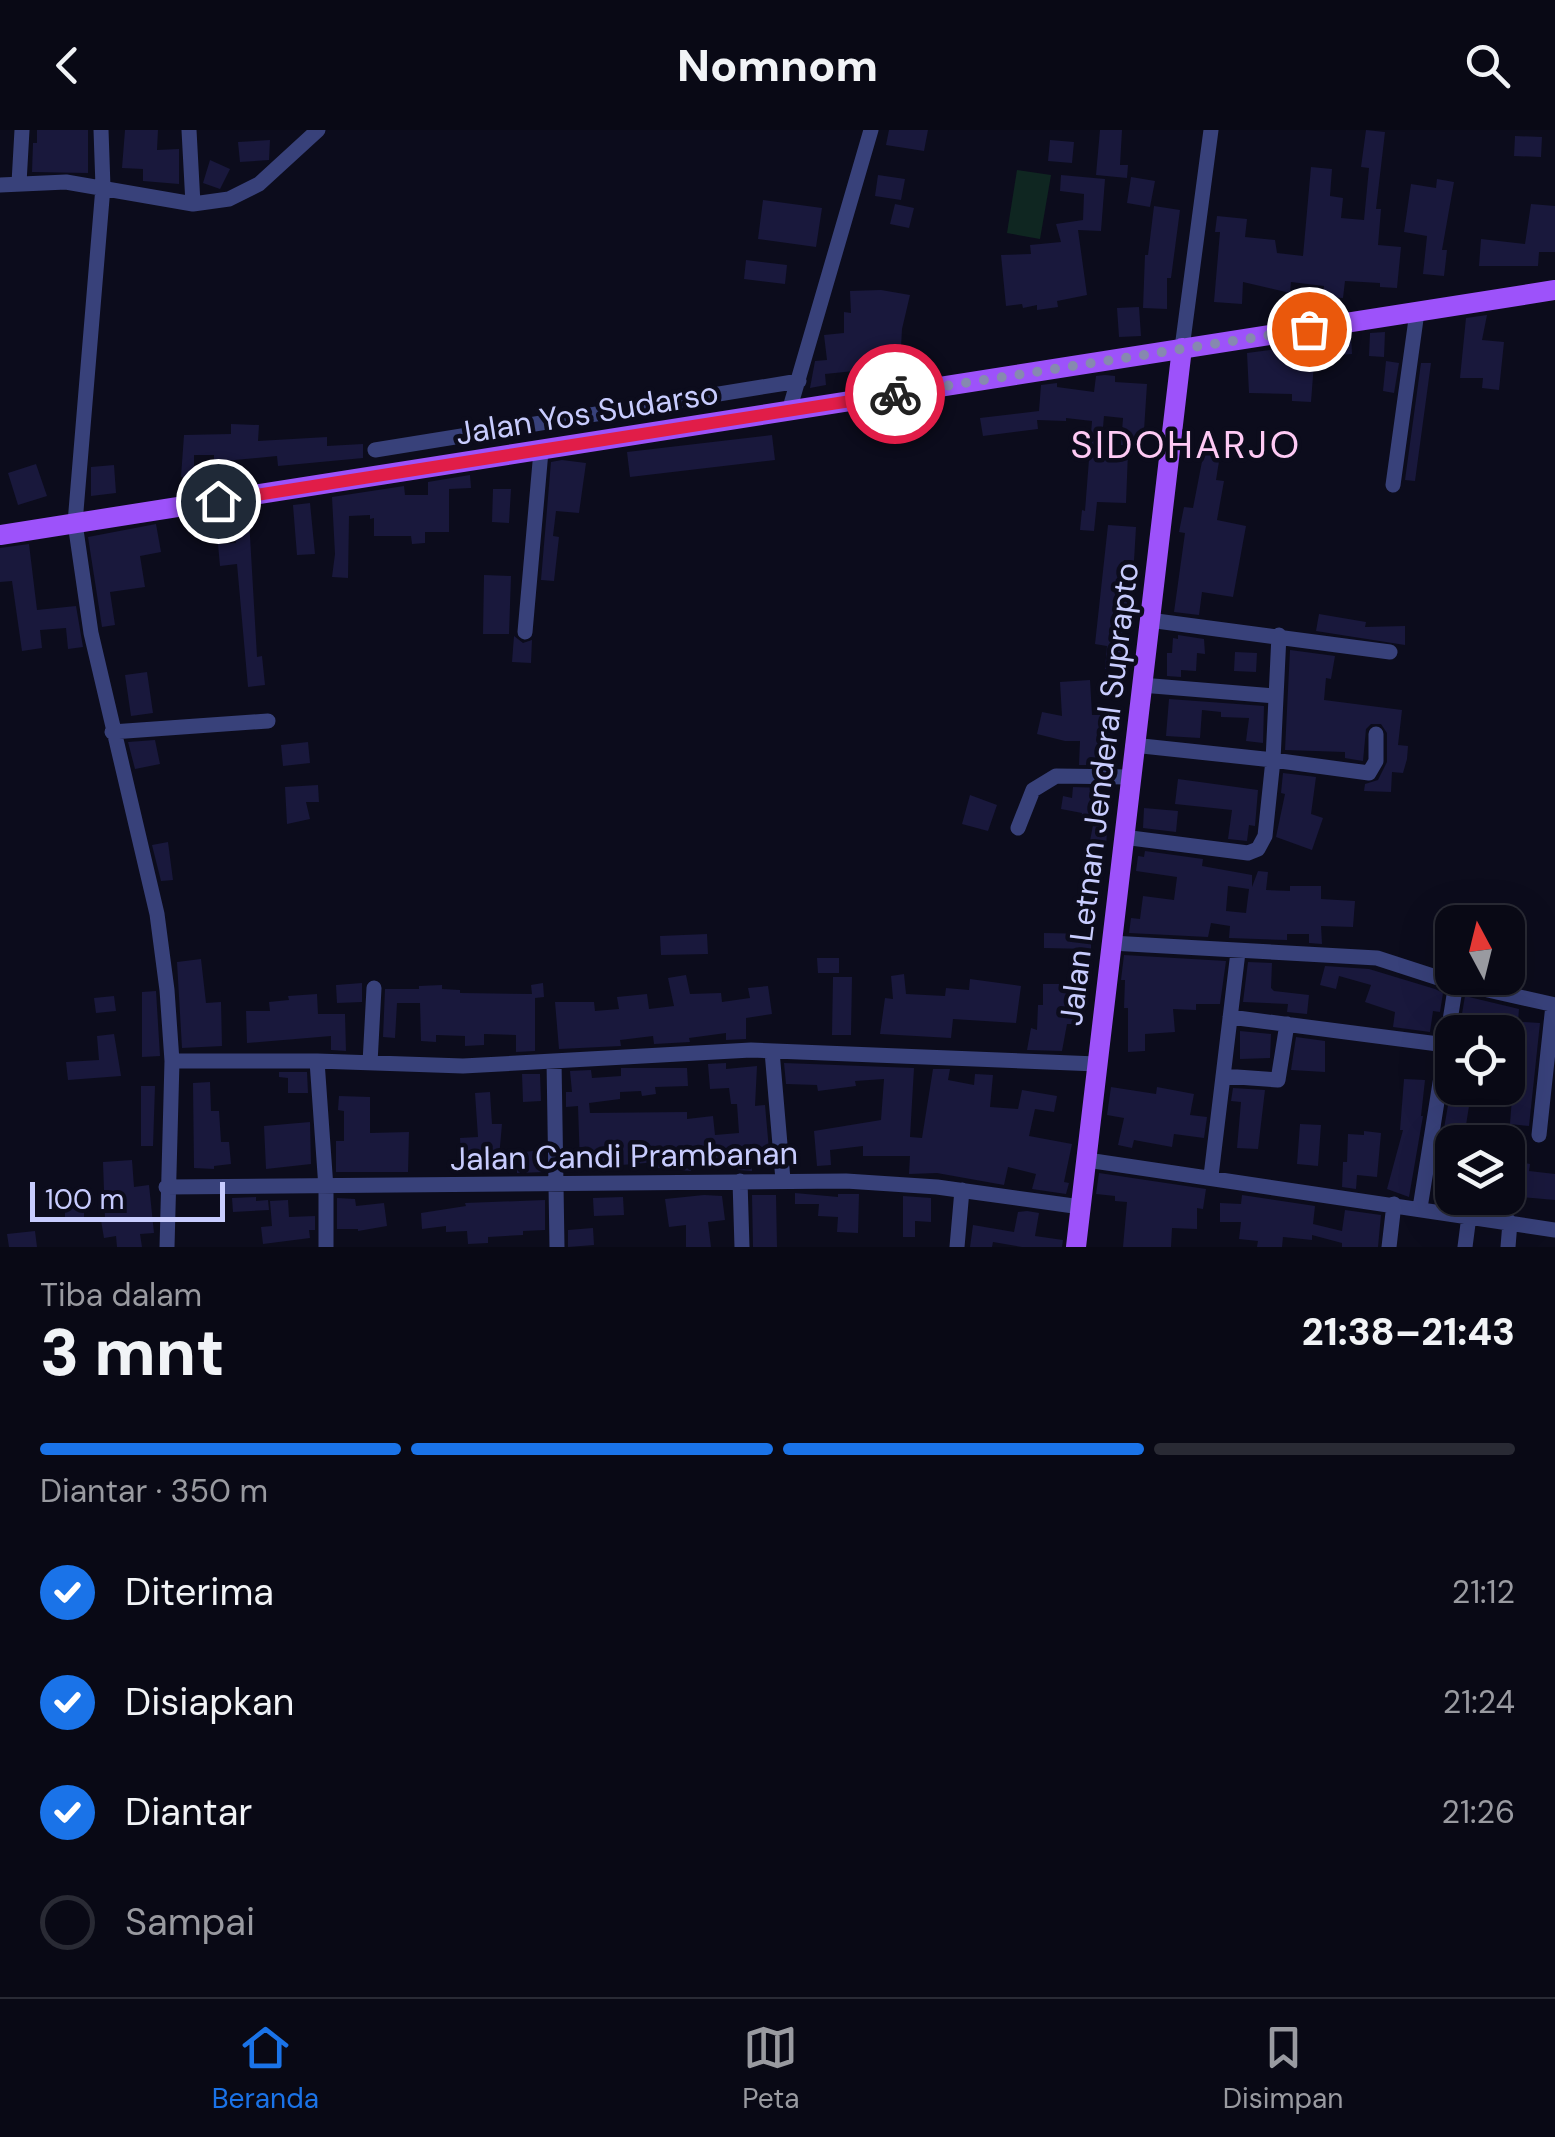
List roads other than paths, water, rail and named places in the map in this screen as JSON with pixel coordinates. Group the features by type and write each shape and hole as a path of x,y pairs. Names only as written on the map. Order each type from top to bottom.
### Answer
{"main road":[{"name":"Jalan Yos Sudarso","path":"0,535 1555,290"},
{"name":"Jalan Letnan Jenderal Suprapto","path":"1076,1247 1081,1207 1098,1161 1097,1064 1141,685 1162,621 1182,348"}],"street":[{"path":"20,183 22,130"},
{"path":"101,130 103,186 75,523 90,633 156,914 167,990 172,1061 167,1247"},
{"path":"189,130 193,204"},
{"path":"0,185 66,182 193,204 229,199 260,184 318,130"},
{"path":"789,411 871,130"},
{"path":"1182,348 1212,130"},
{"path":"1393,485 1417,312"},
{"path":"375,450 799,381"},
{"path":"723,394 727,421"},
{"path":"647,406 654,433"},
{"path":"575,418 580,444"},
{"path":"513,428 517,454"},
{"path":"433,467 438,440"},
{"path":"420,442 433,467"},
{"path":"393,447 396,473"},
{"path":"525,632 540,451"},
{"path":"1162,621 1390,652"},
{"path":"1124,836 1248,853 1258,849 1264,836 1273,760 1278,635"},
{"path":"1141,685 1276,696"},
{"path":"112,732 268,721"},
{"path":"1133,745 1369,773 1376,761 1376,734"},
{"path":"1018,828 1033,790 1056,776 1130,777"},
{"path":"1111,943 1238,952 1352,954 1435,976"},
{"path":"1211,1176 1238,952"},
{"path":"370,1062 374,988"},
{"path":"1509,995 1554,1005 1539,1135"},
{"path":"1230,1017 1435,1044"},
{"path":"1223,1076 1278,1080 1287,1024"},
{"path":"172,1061 317,1060 463,1066 772,1051 1097,1064"},
{"path":"772,1051 783,1180"},
{"path":"317,1060 326,1247"},
{"path":"554,1061 557,1247"},
{"path":"1420,1208 1436,1105"},
{"path":"1098,1161 1555,1230"},
{"path":"740,1181 742,1247"},
{"name":"Jalan Candi Prambanan","path":"166,1187 846,1181 962,1190 1081,1207"},
{"path":"957,1247 962,1190"},
{"path":"1389,1247 1394,1204"},
{"path":"1465,1247 1469,1216"},
{"path":"1508,1247 1510,1222"}],"district":[{"name":"SIDOHARJO","path":"1186,445"}]}
